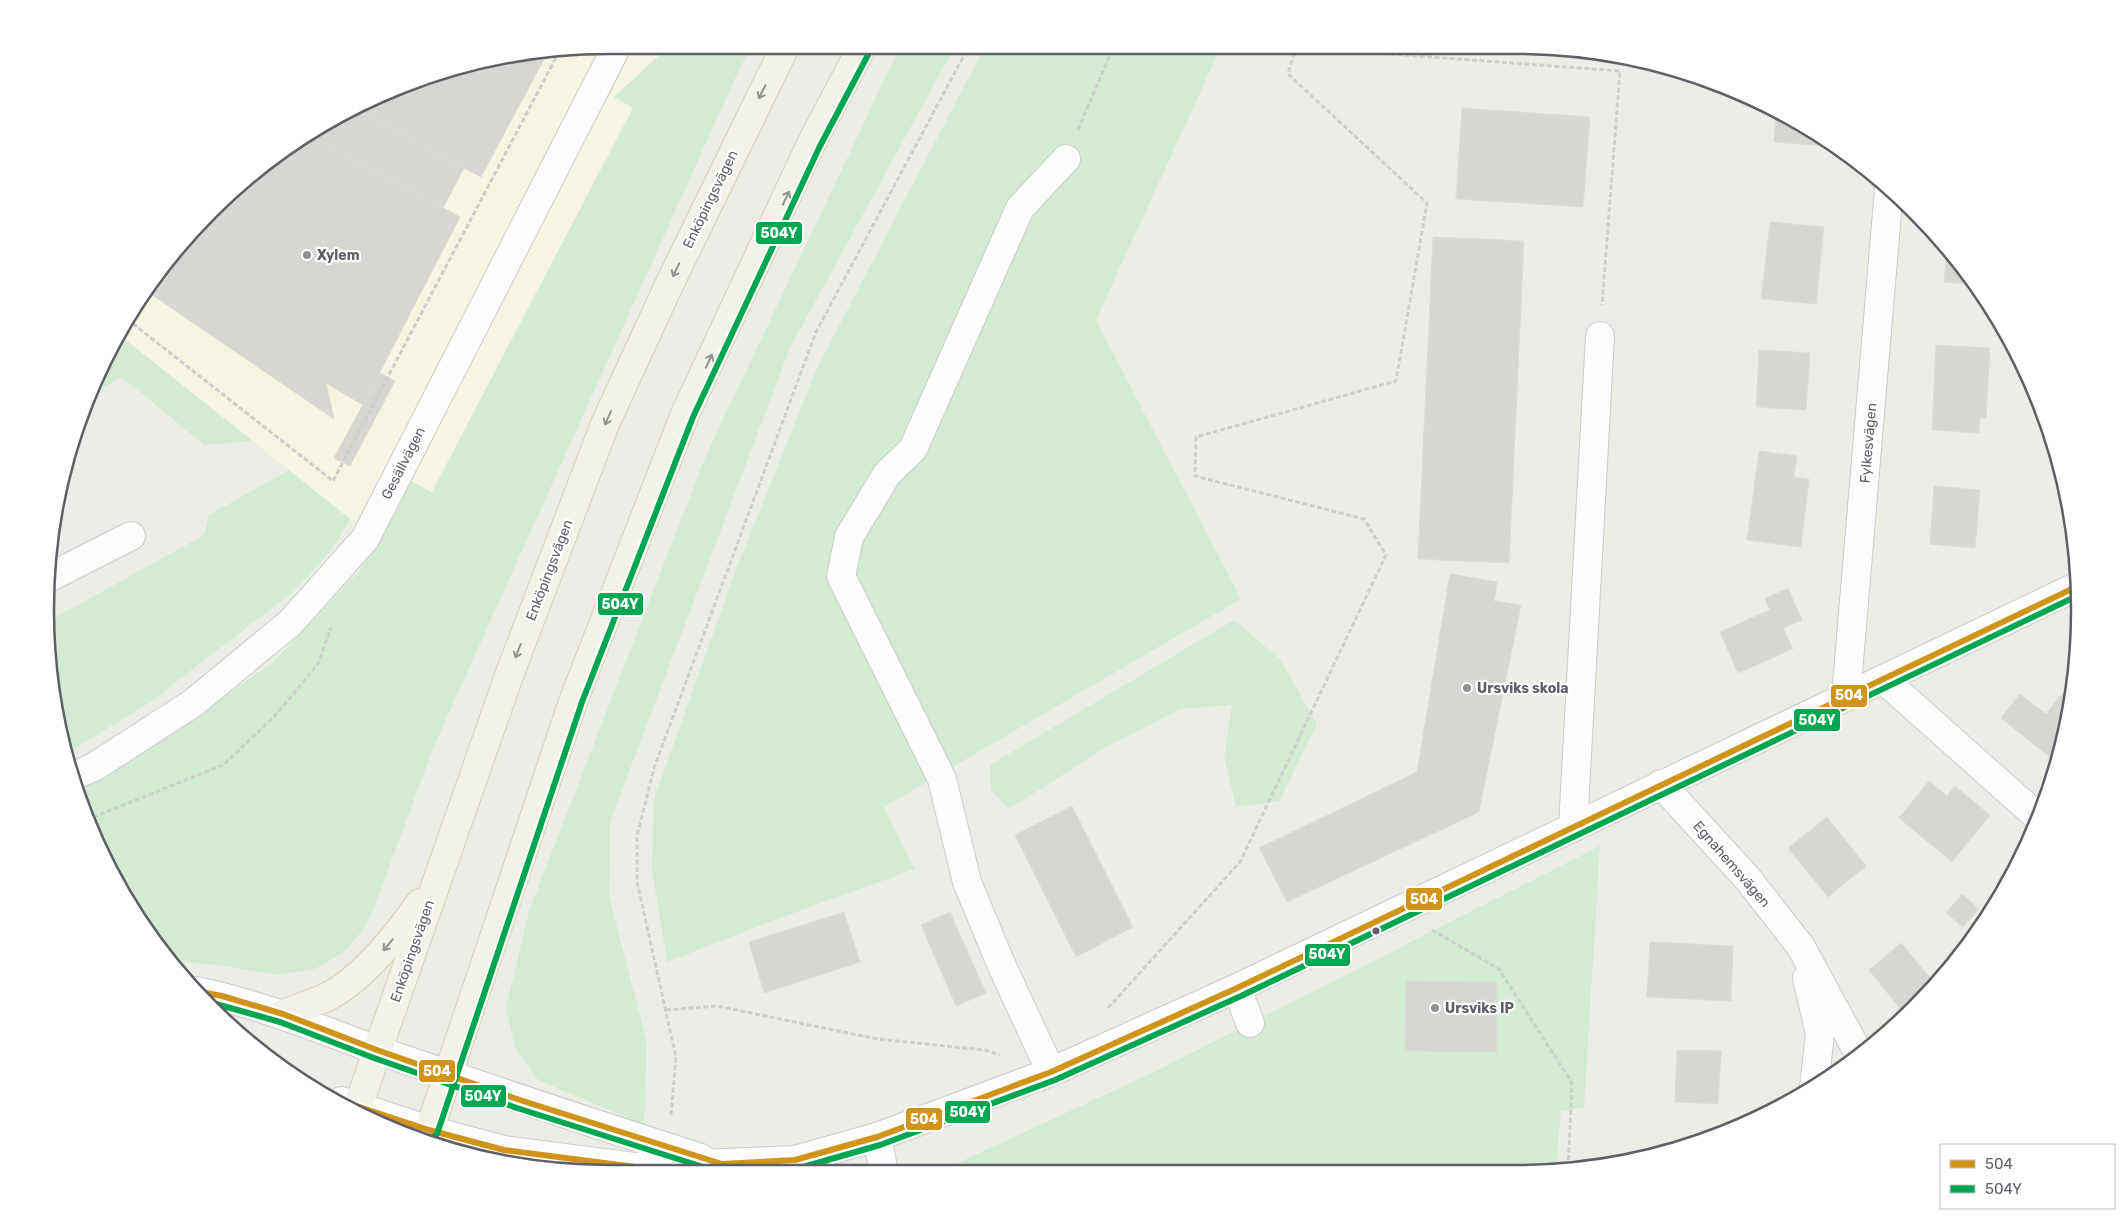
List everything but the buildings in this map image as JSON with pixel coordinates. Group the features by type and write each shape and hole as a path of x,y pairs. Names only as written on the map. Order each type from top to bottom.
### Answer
{"main road":[{"name":"Enköpingsvägen","path":"354,1102 378,1050 510,673 605,424 669,285 782,54"},
{"path":"427,1135 574,699 685,414 812,142 858,54"},
{"path":"283,1014 330,995 355,977 380,954 403,927 438,877"}],"street":[{"name":"Gesällvägen","path":"79,773 94,766 193,703 290,623 365,539 612,54"},
{"path":"1050,1072 1001,964 967,882 942,779 841,576 849,538 887,474 912,449 1020,208 1066,159"},
{"name":"Fylkesvägen","path":"1846,696 1888,198"},
{"path":"1573,827 1600,336"},
{"path":"55,575 132,536"},
{"path":"693,1165 795,1160 877,1137 1050,1072 1237,988 2070,590"},
{"path":"1883,679 2033,812"},
{"name":"Egnahemsvägen","path":"1661,784 1748,879 1801,947 1856,1048"},
{"name":"Egnahemsvägen","path":"1801,947 1820,1034 1815,1078"},
{"path":"1237,988 1250,1024"},
{"path":"209,993 283,1014 520,1100 722,1164"},
{"path":"877,1137 882,1165"},
{"path":"438,1138 504,1150 619,1165"}],"path":[{"path":"670,1123 676,1057 637,882 636,836 654,768 816,332 965,54"},
{"path":"1066,159 1110,54"},
{"path":"1103,1014 1240,862 1386,555 1364,519 1195,476 1196,438 1396,381 1427,203 1288,74 1294,54"},
{"path":"1381,54 1620,71 1600,336"},
{"path":"132,325 333,481 556,57"},
{"path":"94,817 223,765 274,717 318,664 335,619"},
{"path":"1398,911 1500,969 1572,1083 1568,1162"},
{"path":"666,1010 717,1006 877,1039 985,1050 1004,1056"}],"shaded area":[{"path":"661,54 615,97 633,108 431,493 377,540 124,339 128,332 147,301 192,243 243,192 301,147 364,111 431,83 501,64 573,55"}],"green space":[{"path":"661,54 747,54 434,746 375,905 362,931 343,953 315,969 277,975 180,961 147,918 128,887 96,822 82,786 207,708 273,662 363,567 408,480 432,492 633,108 614,97"},
{"path":"897,54 951,54 790,348 610,822 609,896 647,1043 644,1125 538,1080 515,1048 506,1008 529,911 706,455"},
{"path":"981,54 1218,54 1096,320 1241,599 884,807 915,869 780,918 667,962 652,870 654,799 736,569 818,366"},
{"path":"124,339 253,441 204,445 122,377 99,390"},
{"path":"289,470 350,519 329,554 294,591 149,703 72,750 64,718 59,682 54,618 204,535 209,515"},
{"path":"1234,620 1280,659 1317,724 1279,801 1236,807 1224,757 1232,705 1180,709 1108,746 1009,809 991,790 990,765"},
{"name":"Ursviks IP","path":"1600,846 1584,1108 1561,1111 1557,1163 953,1165 1154,1072"}],"transit line":[{"name":"504Y","path":"433,1137 437,1134 582,702 693,417 820,146 868,54"},
{"name":"504","path":"209,993 283,1014 377,1050 520,1100 722,1164 795,1160 877,1137 1051,1072 1237,988 2070,590"},
{"name":"504Y","path":"810,1165 880,1145 1055,1080 1241,996 2071,599"},
{"name":"504Y","path":"220,1005 280,1022 374,1058 517,1108 697,1165"},
{"name":"504","path":"369,1110 429,1130 504,1150 620,1165"}],"place":[{"name":"Xylem","path":"307,255"},
{"name":"Ursviks skola","path":"1467,688"},
{"name":"Ursviks IP","path":"1435,1008"}]}
